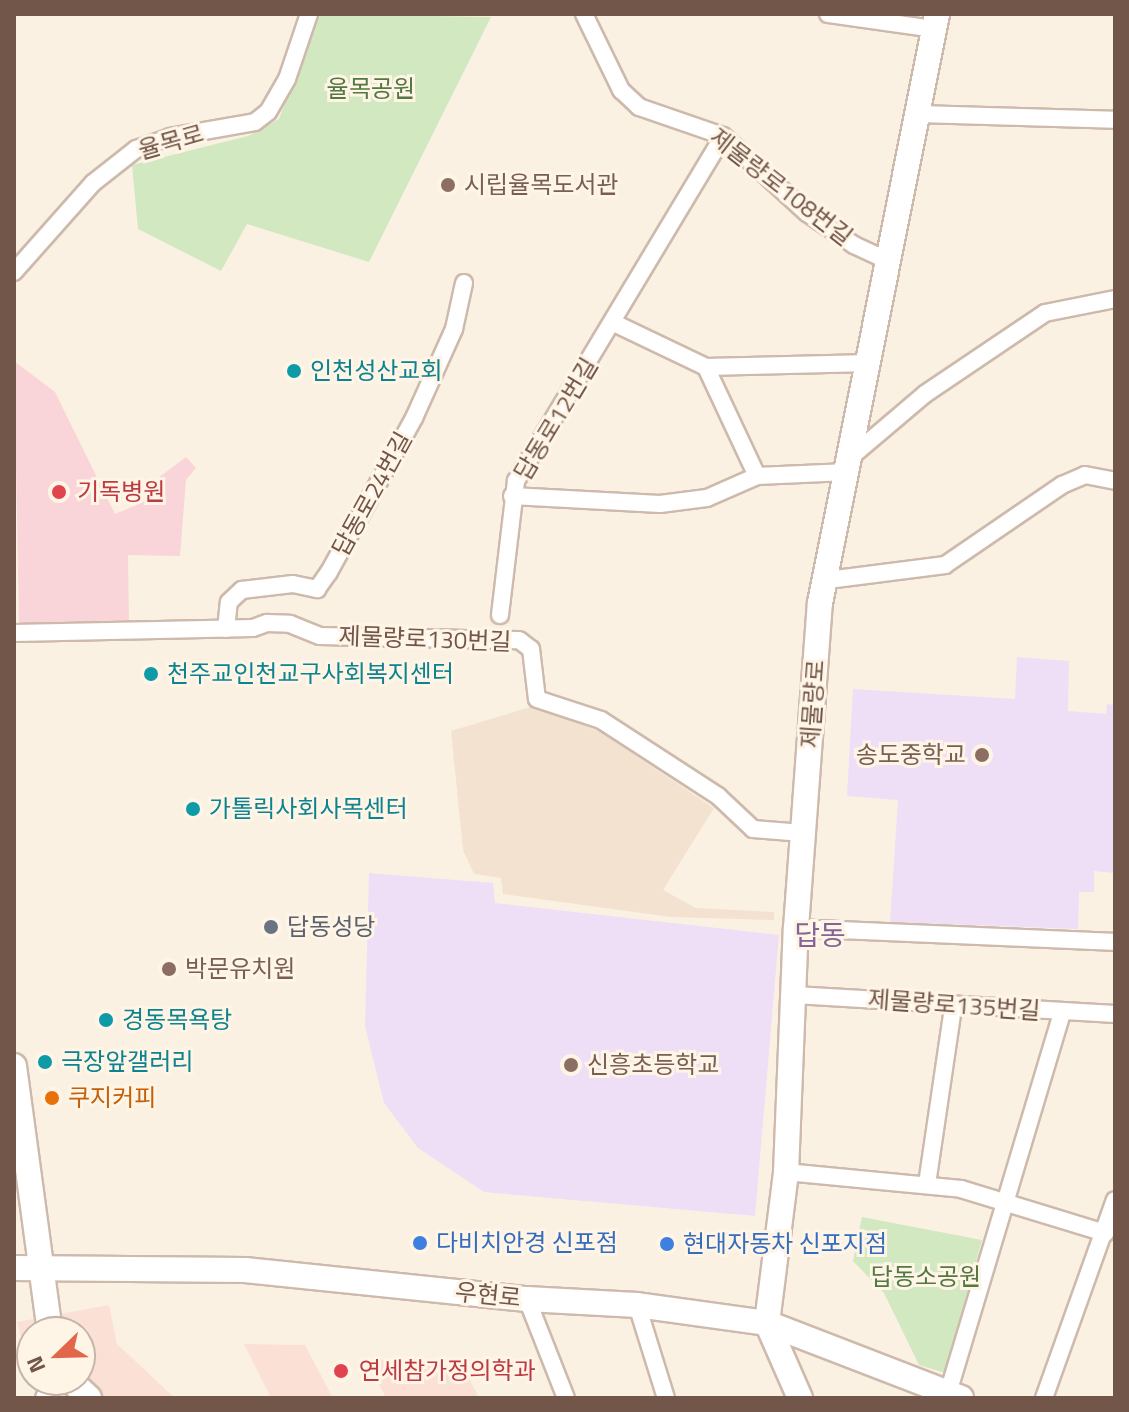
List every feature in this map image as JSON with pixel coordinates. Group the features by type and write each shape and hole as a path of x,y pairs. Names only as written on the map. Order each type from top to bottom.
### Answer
{"main road":[{"name":"제물량로","path":"767,1323 786,1172 796,928 820,603 828,580 936,21"},
{"path":"14,1066 47,1316"},
{"name":"우현로","path":"14,1268 245,1270 527,1299 637,1305 767,1323 954,1396"},
{"path":"767,1323 800,1398"}],"street":[{"name":"율목로","path":"14,272 93,183 136,149 170,137 255,122 268,112 287,79 309,14"},
{"name":"제물량로108번길","path":"584,14 621,90 639,107 723,136 807,213 854,245 889,261"},
{"path":"828,14 936,21"},
{"path":"918,114 1115,120"},
{"name":"답동로12번길","path":"500,615 516,481 614,323 723,136"},
{"name":"답동로24번길","path":"226,629 229,602 242,590 293,584 317,589 329,572 414,418 454,329 464,283"},
{"path":"512,496 660,504 707,498 757,476 850,464 925,394 1045,313 1115,299"},
{"path":"614,323 686,361 706,367 870,363"},
{"path":"706,367 757,476"},
{"path":"828,580 945,565 1062,485 1085,475 1115,481"},
{"name":"제물량로130번길","path":"226,629 290,624 320,636 519,640 531,649 537,699 601,720 718,796 753,829 803,833"},
{"path":"14,633 226,629"},
{"path":"796,928 1115,942"},
{"name":"제물량로135번길","path":"794,995 953,1007 1115,1014"},
{"path":"927,1184 953,1007"},
{"name":"우현로","path":"954,1396 1005,1203 1062,1012"},
{"path":"786,1172 927,1184 1105,1233"},
{"path":"1044,1398 1115,1200"},
{"path":"527,1299 566,1398"},
{"path":"637,1305 666,1398"}],"shaded area":[{"name":"기독병원","path":"14,361 55,392 115,514 146,501 154,481 186,457 196,468 186,480 180,556 128,555 129,622 19,624"},
{"name":"송도중학교","path":"1017,657 1069,661 1068,711 1106,714 1107,704 1115,705 1115,873 1094,871 1094,892 1079,892 1078,929 890,922 898,800 847,796 853,689 1015,699"},
{"path":"534,706 600,732 714,808 663,890 696,908 774,912 774,920 671,917 503,894 501,878 474,874 463,850 451,731"},
{"name":"신흥초등학교","path":"369,873 493,883 495,903 779,935 755,1216 484,1192 418,1148 384,1103 365,1026"},
{"path":"109,1305 117,1344 175,1398 38,1398 96,1396 96,1316 49,1316"},
{"path":"244,1344 305,1345 333,1398 271,1398"},
{"path":"459,1359 479,1398 386,1398 367,1360"}],"green space":[{"name":"율목공원","path":"318,14 491,17 369,262 247,224 221,271 138,229 132,165 248,136 279,119"},
{"name":"답동소공원","path":"862,1217 982,1240 945,1373 919,1365 884,1293 853,1261"}],"place":[{"name":"시립율목도서관","path":"448,185"},
{"name":"인천성산교회","path":"294,371"},
{"name":"기독병원","path":"59,492"},
{"name":"천주교인천교구사회복지센터","path":"151,674"},
{"name":"송도중학교","path":"982,755"},
{"name":"가톨릭사회사목센터","path":"193,809"},
{"name":"답동성당","path":"271,927"},
{"name":"박문유치원","path":"169,969"},
{"name":"경동목욕탕","path":"106,1020"},
{"name":"극장앞갤러리","path":"45,1062"},
{"name":"신흥초등학교","path":"571,1065"},
{"name":"쿠지커피","path":"52,1098"},
{"name":"다비치안경 신포점","path":"420,1243"},
{"name":"현대자동차 신포지점","path":"667,1244"},
{"name":"연세참가정의학과","path":"341,1371"}],"district":[{"name":"답동","path":"820,935"}]}
